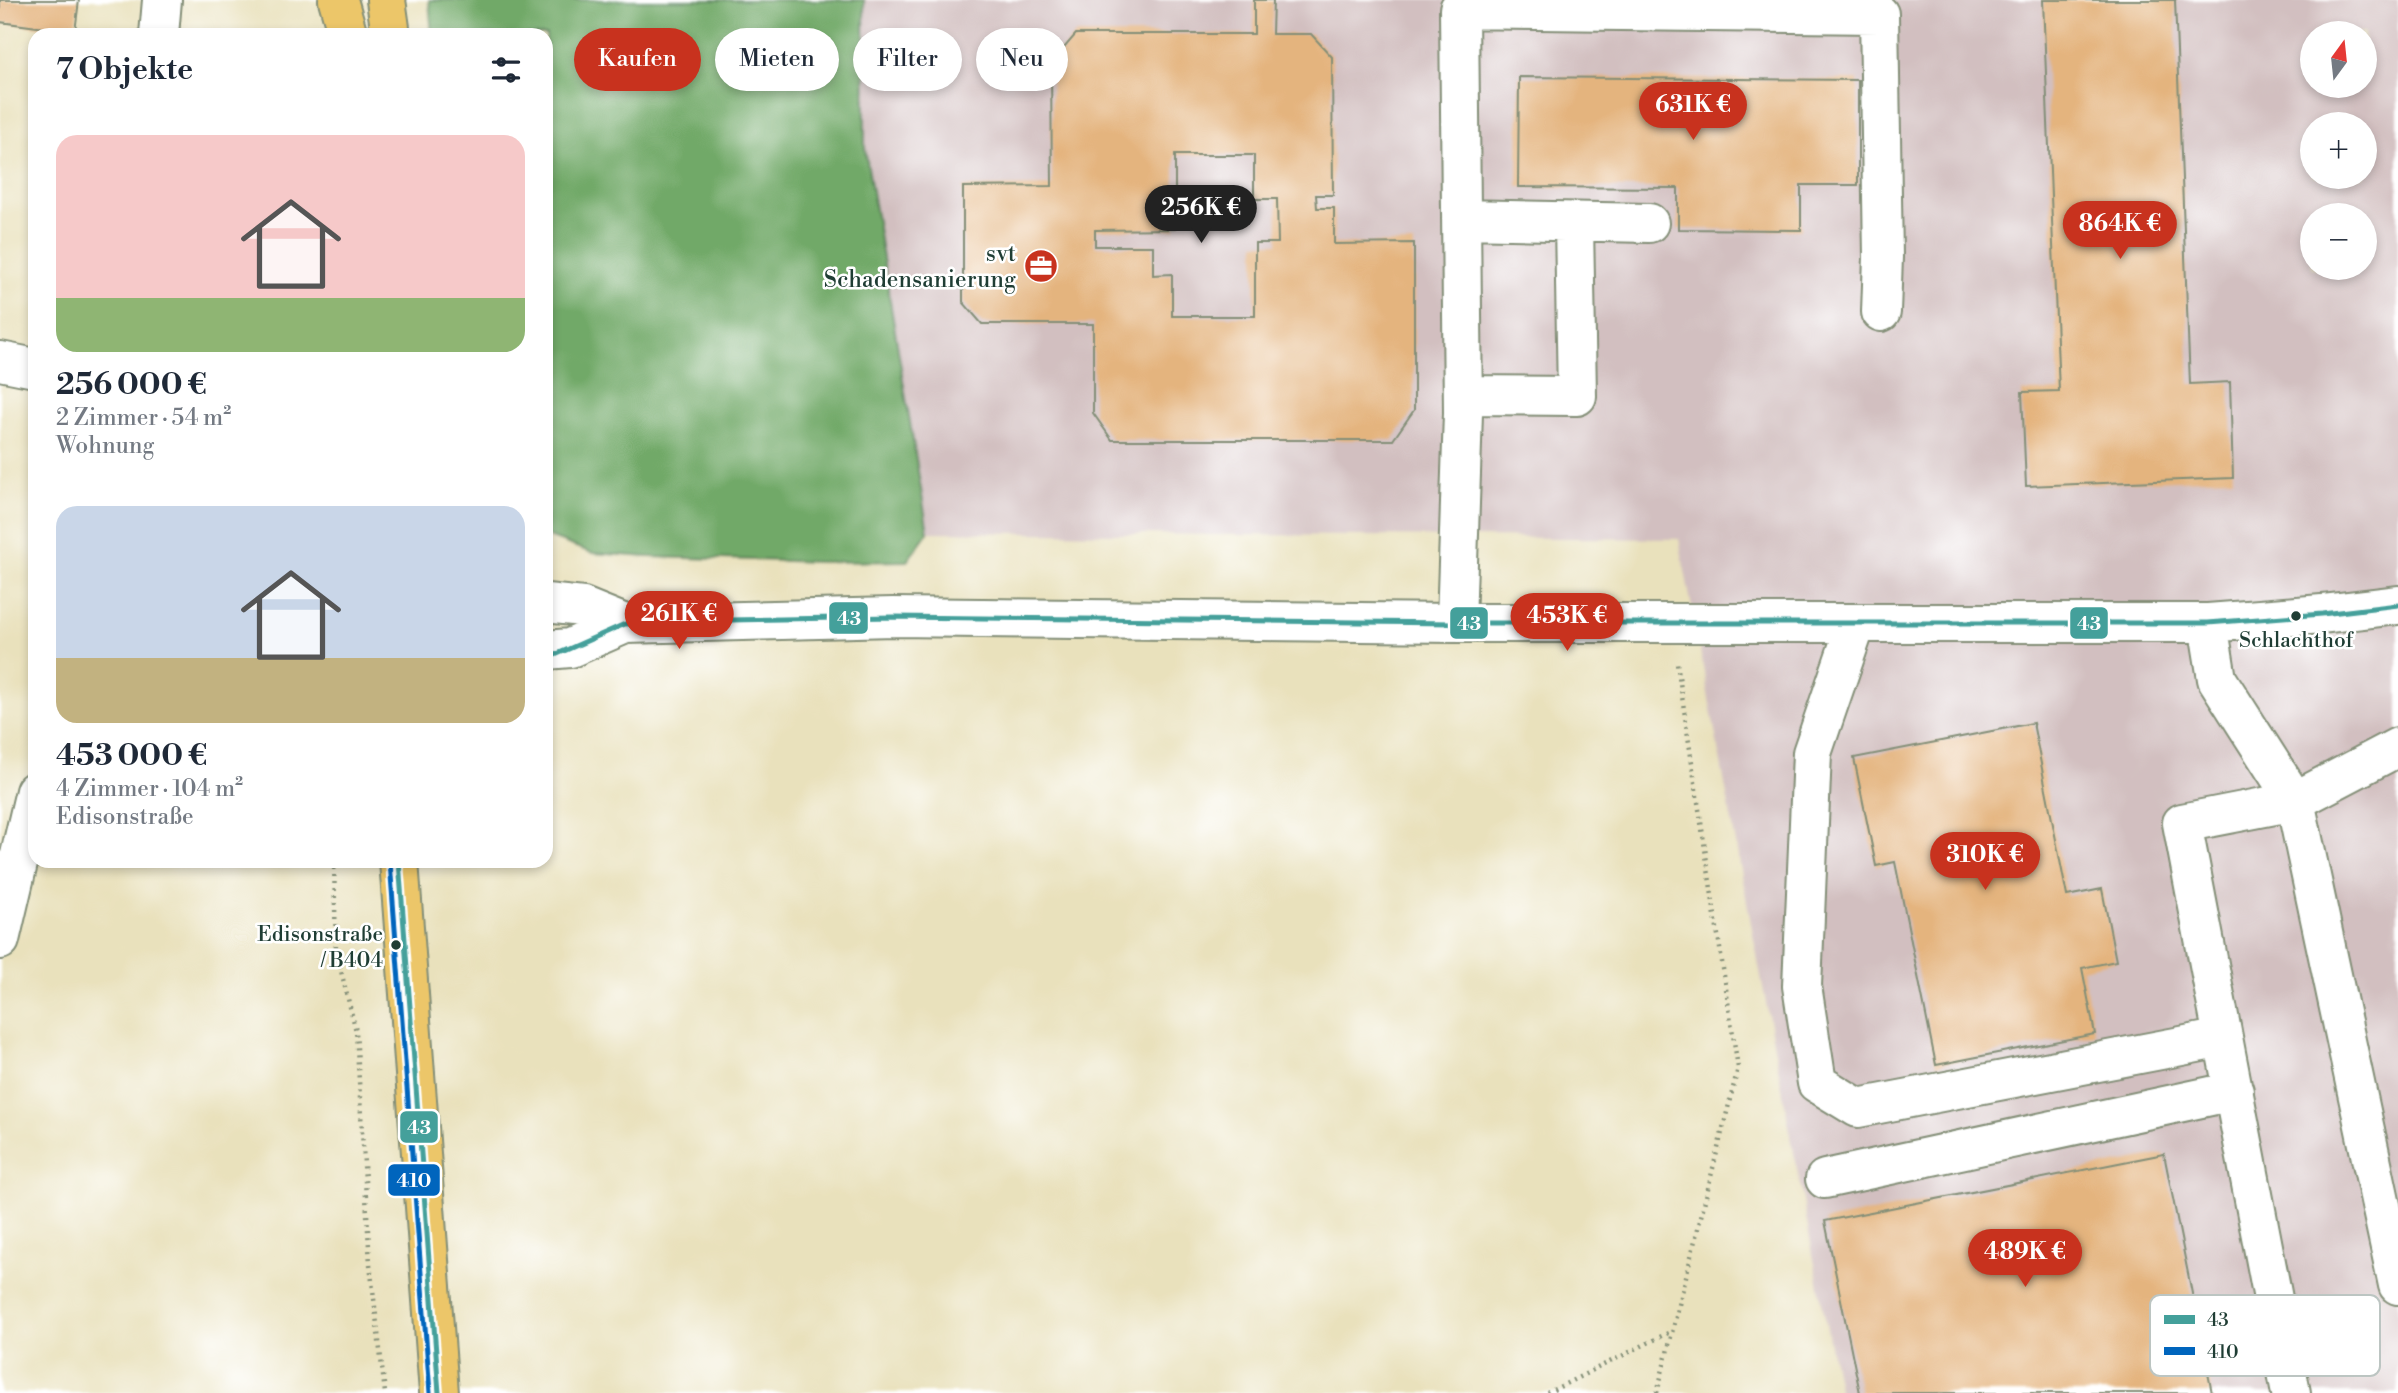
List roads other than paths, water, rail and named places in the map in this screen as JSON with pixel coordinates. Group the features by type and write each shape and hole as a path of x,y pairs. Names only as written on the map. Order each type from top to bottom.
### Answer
{"main road":[{"path":"338,0 346,28"},
{"path":"386,0 390,28"},
{"path":"400,868 439,1393"}],"street":[{"path":"160,28 162,0"},
{"path":"1456,624 1463,395 1459,9 1879,14 1883,257 1881,312"},
{"path":"1461,219 1649,223"},
{"path":"1463,395 1577,396 1574,223"},
{"path":"0,362 28,367"},
{"path":"564,605 625,624 893,617 1456,624 2208,623 2398,605"},
{"path":"2208,623 2217,679 2295,801 2398,1285"},
{"path":"554,652 625,624"},
{"path":"1856,624 1812,753 1801,986 1818,1083 1858,1108 2223,1038"},
{"path":"2273,1295 2182,823 2295,801 2398,747"},
{"path":"0,940 28,820"},
{"path":"1825,1179 2234,1091"}],"place":[{"name":"svt Schadensanierung","path":"1041,266"},
{"name":"Schlachthof","path":"2296,616"},
{"name":"Edisonstraße / B404","path":"396,945"}]}
